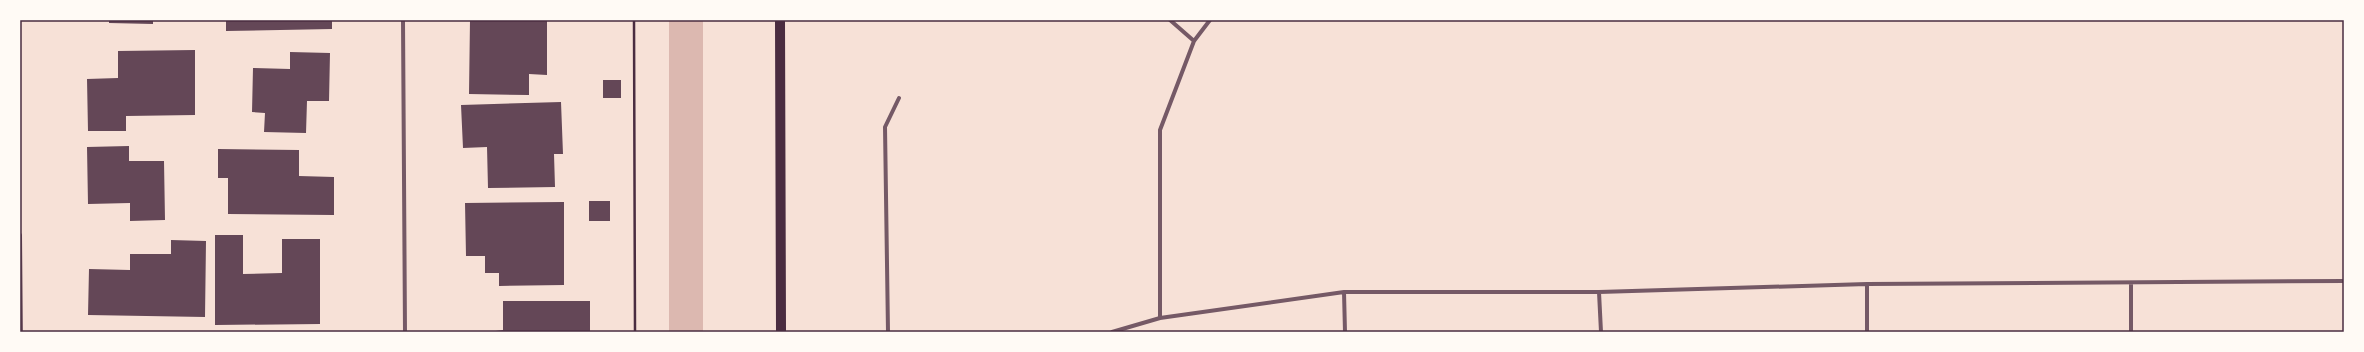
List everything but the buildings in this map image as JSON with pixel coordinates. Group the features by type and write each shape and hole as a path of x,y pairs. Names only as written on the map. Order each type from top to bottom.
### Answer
{"main road":[{"path":"780,20 781,332"}],"street":[{"path":"403,20 405,332"},
{"path":"1170,20 1194,42"},
{"path":"1160,318 1160,130 1194,42 1210,20"},
{"path":"888,332 885,127 899,98"},
{"path":"20,235 21,332"},
{"path":"1112,332 1160,318 1344,292 1599,292 1867,284 2131,284 2344,281"},
{"path":"1867,284 1867,332"},
{"path":"2131,284 2131,332"},
{"path":"1344,292 1345,332"},
{"path":"1599,292 1601,332"}],"path":[{"path":"634,20 635,332"}],"waterway":[{"path":"686,20 686,332"}]}
